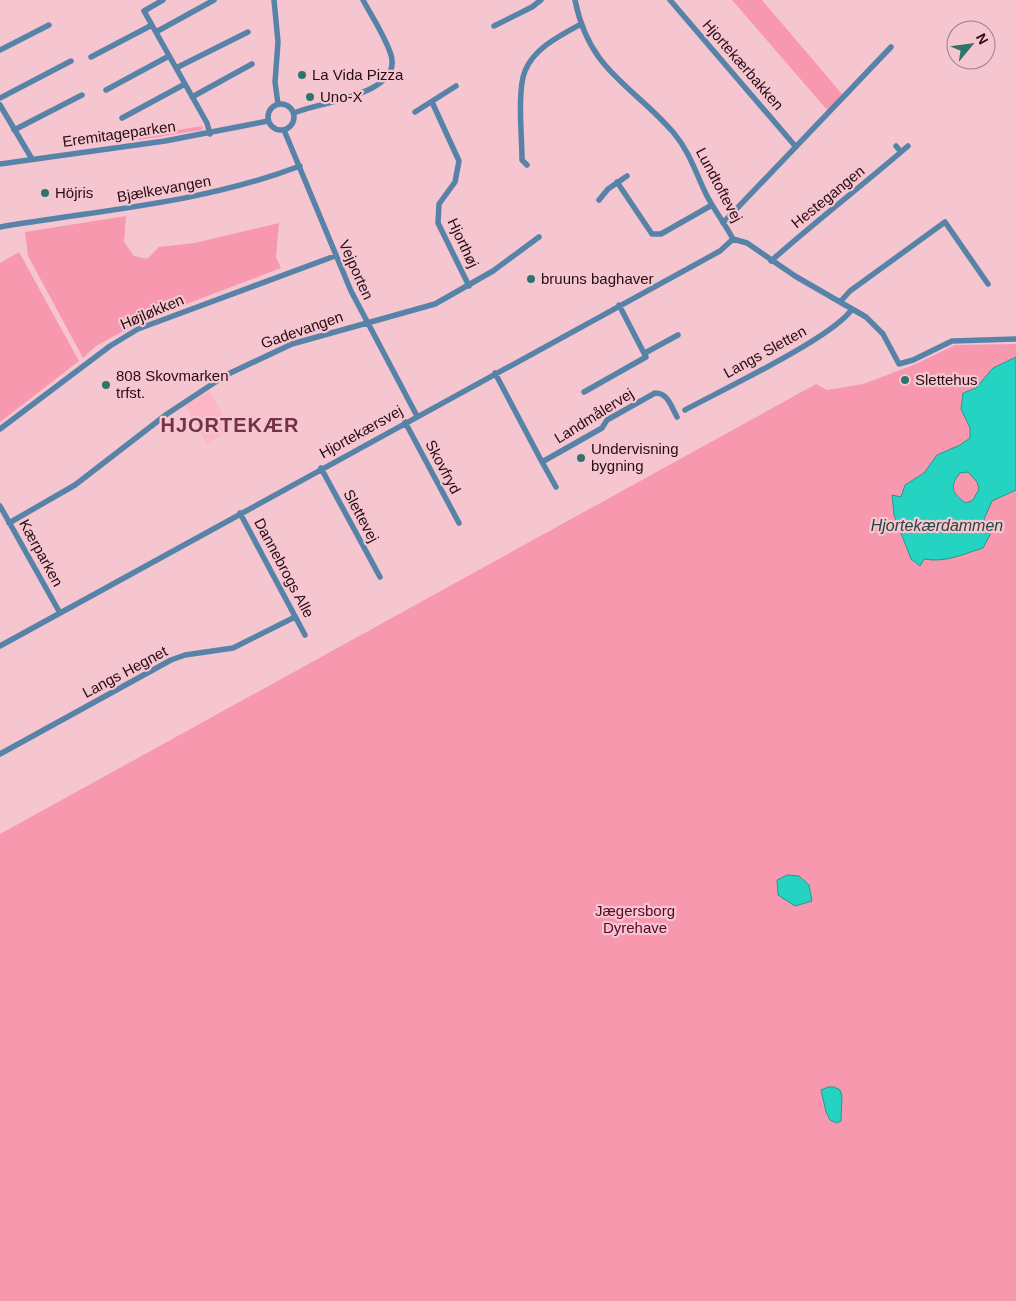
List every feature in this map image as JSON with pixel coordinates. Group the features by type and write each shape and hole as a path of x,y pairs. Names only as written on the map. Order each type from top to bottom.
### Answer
{"street":[{"path":"163,0 144,11 170,56 210,134"},
{"path":"156,32 214,0"},
{"path":"272,0 275,10 278,42 275,82 278,104"},
{"path":"294,113 368,90 386,79 392,62 391,54 362,0"},
{"path":"494,26 532,7 541,0"},
{"name":"Lundtoftevej","path":"575,0 581,24 606,68 661,120 684,146 712,205 733,239 747,243 771,261 876,325 891,347 899,364 913,360 952,341 1016,340"},
{"name":"Hjortekærbakken","path":"670,0 796,146"},
{"path":"527,165 522,160 522,84 525,70 547,45 581,24"},
{"path":"0,50 49,25"},
{"path":"92,57 152,25"},
{"path":"176,68 248,32"},
{"path":"723,223 891,47"},
{"path":"106,90 170,56"},
{"path":"0,98 70,61"},
{"path":"192,97 252,64"},
{"name":"Eremitageparken","path":"122,118 185,84"},
{"path":"415,112 456,86"},
{"path":"14,130 82,95"},
{"name":"Hjorthøj","path":"432,102 459,162 455,182 439,204 438,223 469,286"},
{"path":"278,104 288,106 294,113 292,123 284,130 273,127 268,121 269,110 278,104"},
{"path":"0,105 32,159"},
{"name":"Eremitageparken","path":"0,164 210,134 268,121"},
{"name":"Vejporten","path":"284,130 336,256 367,322 417,416"},
{"path":"896,146 901,152"},
{"name":"Hestegangen","path":"771,261 829,210 851,196 908,146"},
{"name":"Bjælkevangen","path":"0,227 193,198 237,188 300,166"},
{"path":"599,200 626,176"},
{"path":"617,182 652,234 662,234 712,205"},
{"path":"840,302 850,292 945,222 988,284"},
{"name":"Gadevangen","path":"9,523 74,486 167,414 226,375 292,344 367,322 421,309 469,286 539,237"},
{"name":"Hjortekærsvej","path":"0,646 321,468 720,251 733,239"},
{"name":"Højløkken","path":"0,429 110,346 138,329 336,256"},
{"path":"619,305 645,354"},
{"name":"Langs Sletten","path":"685,410 798,348 846,318 852,309"},
{"path":"584,392 646,357 645,354 678,335"},
{"name":"Landmålervej","path":"495,373 556,487"},
{"name":"Landmålervej","path":"542,462 602,428 607,420 655,393 662,393 667,397 677,417"},
{"name":"Skovfryd","path":"405,422 459,523"},
{"name":"Slettevej","path":"321,468 380,577"},
{"name":"Kærparken","path":"0,506 60,613"},
{"name":"Dannebrogs Alle","path":"240,513 305,635"},
{"name":"Langs Hegnet","path":"0,754 171,660 185,655 233,648 295,617"}],"shaded area":[{"path":"210,391 230,429 207,444 185,405"}],"green space":[{"path":"732,0 762,0 842,94 828,111"},
{"path":"203,126 202,130 139,140 138,136"},
{"path":"126,216 124,242 134,256 147,259 159,247 194,243 279,223 276,257 281,268 142,321 96,346 83,358 28,256 25,232"},
{"path":"19,252 79,361 0,422 0,263"},
{"name":"Jægersborg Dyrehave","path":"1016,344 1016,1301 0,1301 0,834 816,384 827,390 863,384 916,364 955,345"}],"water":[{"name":"Hjortekærdammen","path":"1016,357 1016,490 992,501 984,519 990,535 983,548 947,559 924,559 920,566 911,559 894,515 892,495 901,497 905,485 924,473 937,455 960,445 970,438 970,428 961,409 963,393 976,388 993,368","holes":["968,472 977,482 979,489 973,500 966,503 955,493 953,486 960,473"]},
{"path":"787,875 799,876 809,885 812,901 795,906 778,895 777,880"},
{"path":"828,1087 840,1090 842,1096 841,1121 837,1123 830,1120 826,1112 821,1090"}],"place":[{"name":"La Vida Pizza","path":"302,75"},
{"name":"Uno-X","path":"310,97"},
{"name":"Höjris","path":"45,193"},
{"name":"bruuns baghaver","path":"531,279"},
{"name":"Slettehus","path":"905,380"},
{"name":"808 Skovmarken trfst.","path":"106,385"},
{"name":"Undervisning bygning","path":"581,458"}],"district":[{"name":"HJORTEKÆR","path":"230,425"}]}
